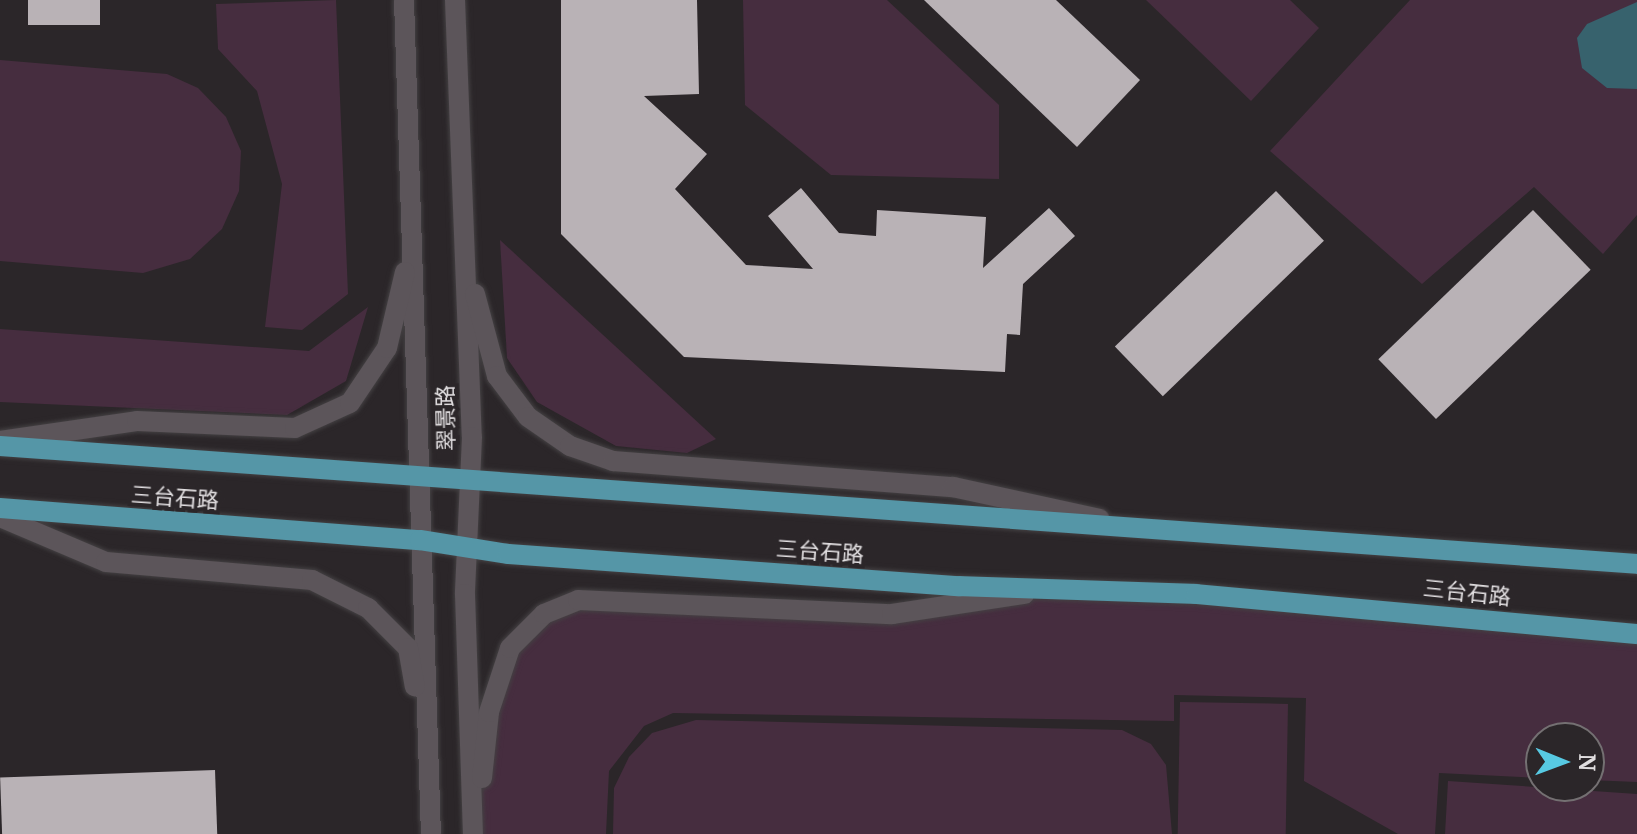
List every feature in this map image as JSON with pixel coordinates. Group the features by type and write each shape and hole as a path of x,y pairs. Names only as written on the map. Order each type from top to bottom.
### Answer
{"main road":[{"name":"翠景路","path":"404,0 431,834"},
{"name":"翠景路","path":"455,0 466,262 471,551 465,594 475,834"},
{"path":"0,444 137,421 295,428 350,403 387,348 412,245"},
{"path":"466,262 497,376 528,417 570,446 613,461 953,487 1139,528"},
{"name":"三台石路","path":"0,444 1637,564"},
{"name":"三台石路","path":"0,508 420,540 471,551 1316,603 1637,634"},
{"path":"0,517 106,562 312,580 368,608 408,648 428,767"},
{"path":"475,834 485,741 501,666 519,636 562,606 598,597 892,614 1053,589"}],"shaded area":[{"path":"336,0 348,294 302,330 265,327 282,184 257,91 218,49 216,4"},
{"path":"743,0 887,0 999,105 999,179 831,175 745,105"},
{"path":"1146,0 1290,0 1319,28 1251,101"},
{"path":"1410,0 1637,0 1637,215 1603,254 1534,187 1422,284 1270,151"},
{"path":"0,60 167,74 198,88 226,117 241,151 239,191 222,229 190,259 143,273 0,261"},
{"path":"500,240 716,439 687,453 616,446 537,402 507,358"},
{"path":"368,307 346,381 287,415 0,402 0,329 309,351"},
{"path":"1053,590 1637,636 1637,782 1605,781 1605,722 1525,722 1525,777 1439,773 1435,834 1398,834 1304,781 1306,698 1174,695 1174,721 673,713 644,726 609,771 606,834 479,834 485,741 502,667 562,606 892,615"},
{"path":"1180,702 1288,704 1286,834 1178,834"},
{"path":"696,720 1122,730 1151,744 1166,765 1172,834 613,834 614,788 629,757 652,733"},
{"path":"1448,781 1525,786 1525,802 1605,802 1605,792 1637,794 1637,834 1445,834"}],"water":[{"path":"1637,2 1637,89 1607,88 1582,68 1577,38 1587,24"}],"building":[{"path":"28,0 100,0 100,25 28,25"},
{"path":"561,0 697,0 699,94 644,96 707,154 675,189 746,265 813,269 768,216 801,188 839,233 876,236 877,210 986,217 983,268 1049,208 1075,236 1023,284 1020,335 1007,334 1005,372 684,357 561,234"},
{"path":"924,0 1056,0 1140,80 1077,147"},
{"path":"1276,191 1324,241 1163,396 1115,347"},
{"path":"1533,210 1591,270 1436,419 1378,359"},
{"path":"215,770 217,834 2,834 0,778"}]}
